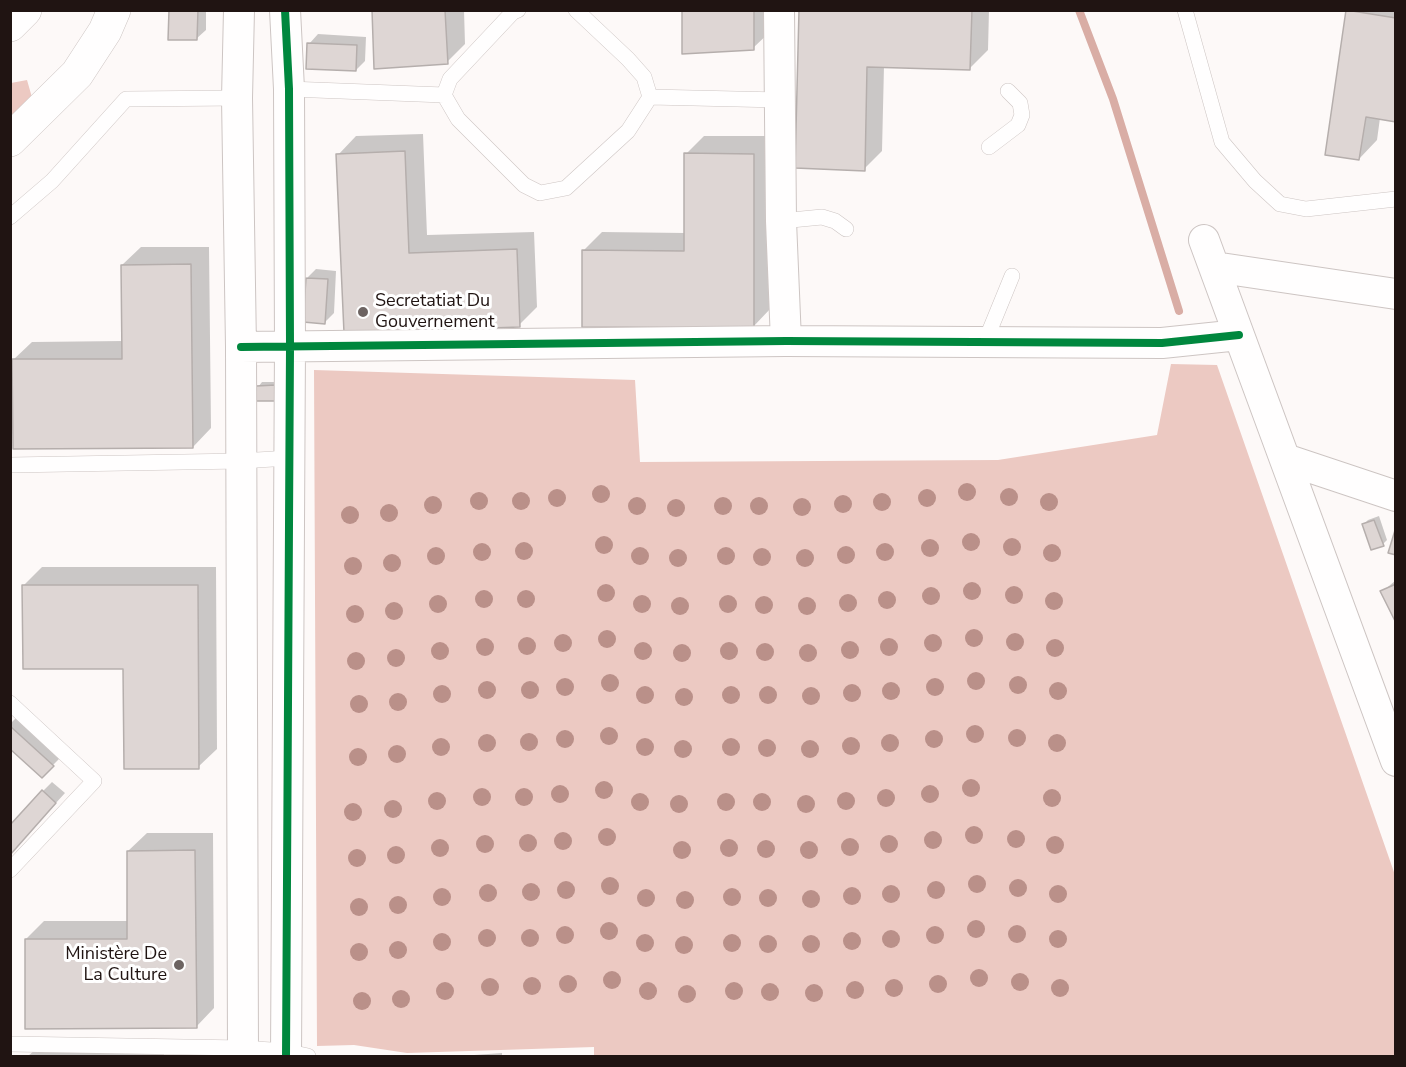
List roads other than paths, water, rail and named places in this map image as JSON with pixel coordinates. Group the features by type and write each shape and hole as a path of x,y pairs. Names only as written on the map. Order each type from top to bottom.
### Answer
{"highway":[{"path":"10,25 24,10"},
{"path":"10,140 77,74 105,31 114,10"}],"street":[{"path":"239,10 237,98 241,347 243,1052"},
{"path":"285,10 289,89 293,1054"},
{"path":"779,10 781,221 786,341"},
{"path":"1204,240 1395,761"},
{"path":"1214,267 1395,294"},
{"path":"241,347 786,341 1162,343 1239,335"},
{"path":"1285,459 1395,496"}],"lane":[{"path":"444,95 450,79 513,12 518,10"},
{"path":"444,95 458,119 524,184 540,193 566,188 628,131 650,97 644,77 576,10"},
{"path":"1185,10 1222,142 1255,181 1280,204 1306,209 1395,199"},
{"path":"289,89 444,95"},
{"path":"989,147 1018,125 1022,115 1020,103 1008,91"},
{"path":"650,97 780,100"},
{"path":"10,217 52,181 126,99 237,98"},
{"path":"781,221 822,218 835,221 846,229"},
{"path":"985,342 1012,276"},
{"path":"10,465 289,458"},
{"path":"10,703 94,781 10,870"},
{"path":"10,1044 293,1054"}],"waterway":[{"path":"1079,10 1113,99 1179,311"}],"place":[{"name":"Secretatiat Du Gouvernement","path":"363,312"},
{"name":"Ministère De La Culture","path":"179,965"}]}
